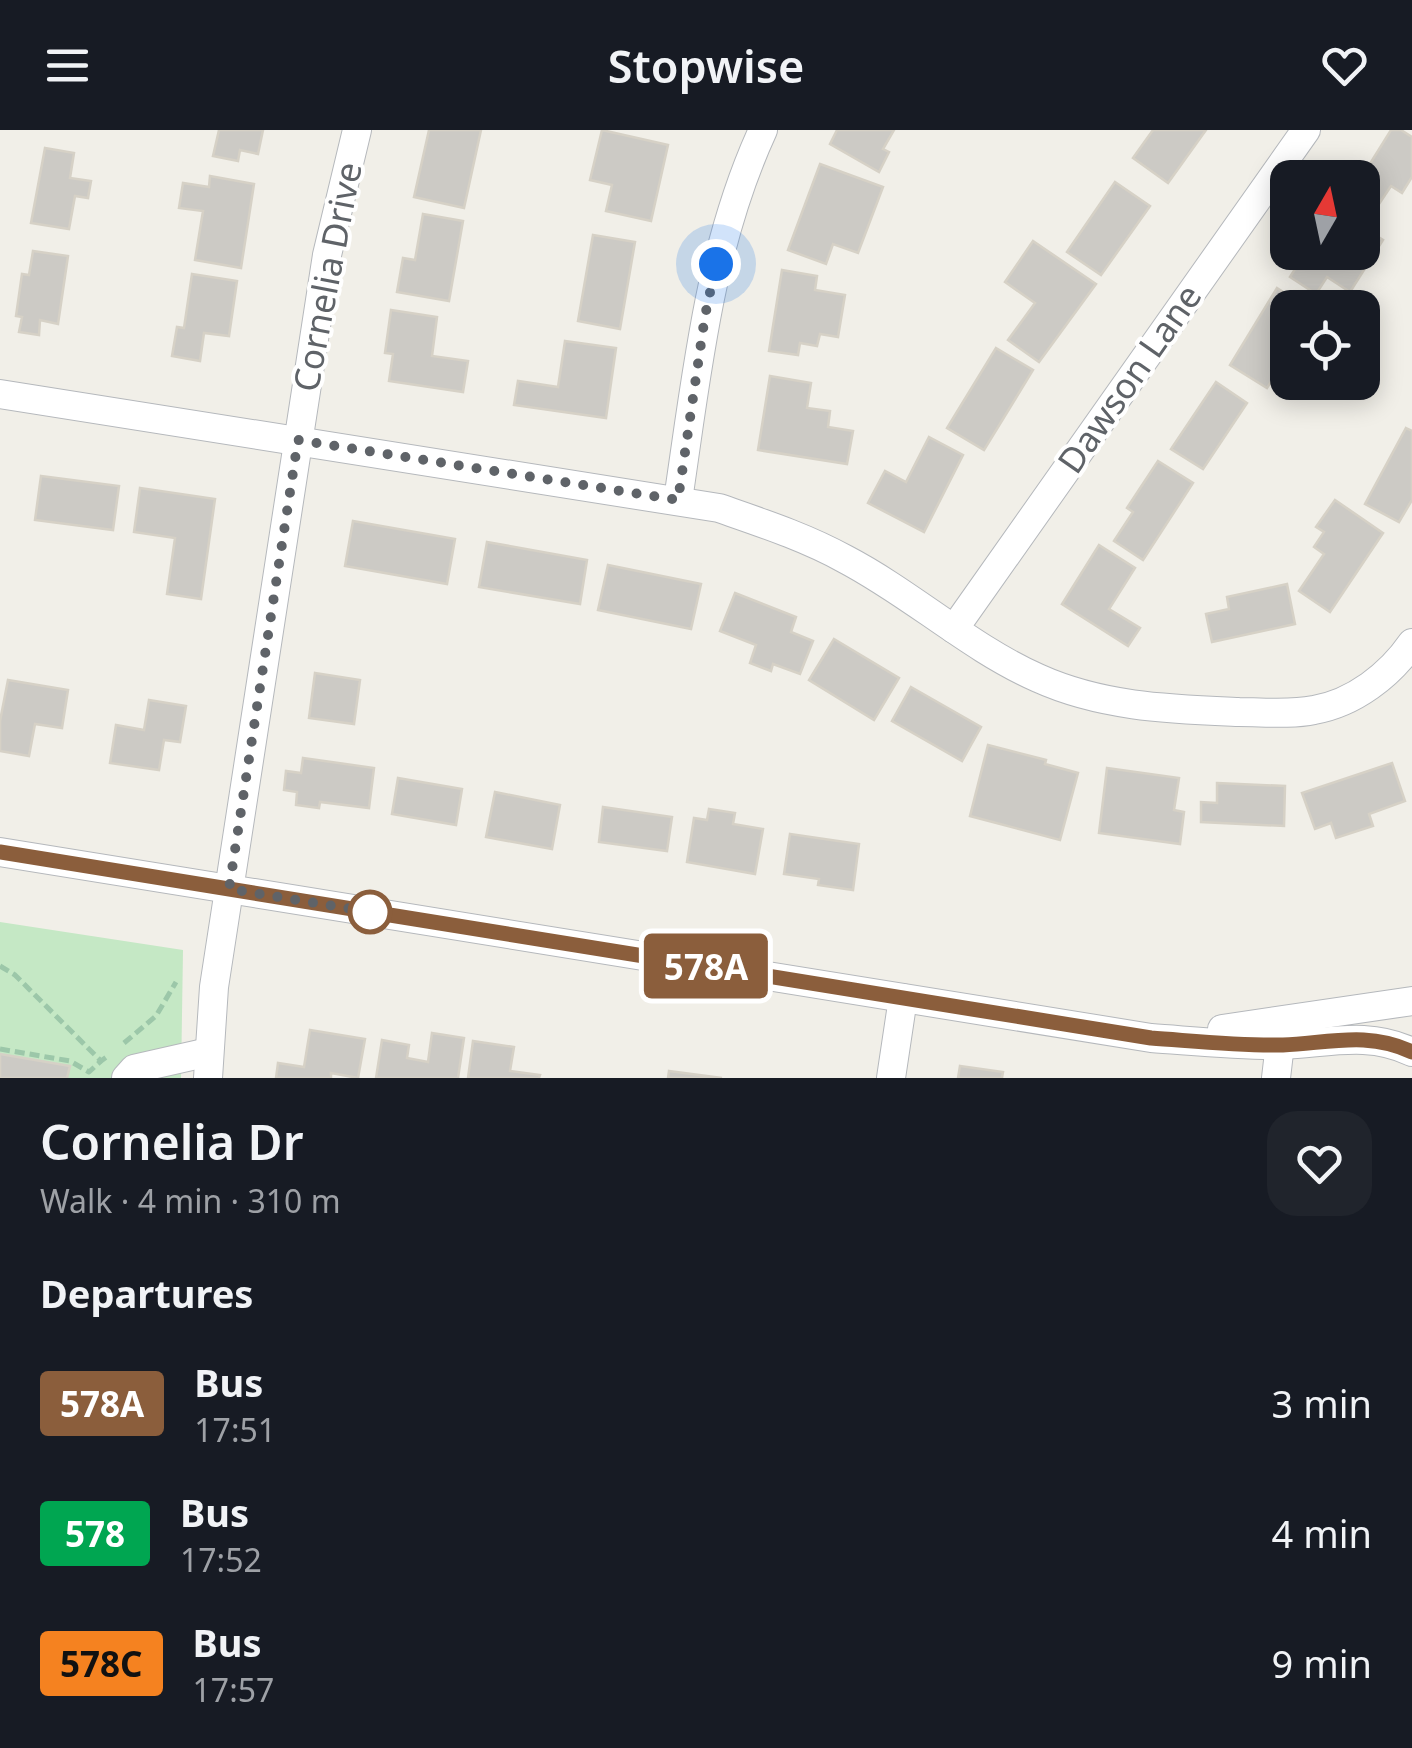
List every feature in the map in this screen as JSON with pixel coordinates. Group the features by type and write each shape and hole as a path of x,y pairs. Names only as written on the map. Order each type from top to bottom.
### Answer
{"street":[{"name":"Cornelia Drive","path":"208,1065 214,987 327,255 357,130"},
{"path":"678,500 705,316 722,237 764,130"},
{"name":"Dawson Lane","path":"954,628 1306,130"},
{"path":"0,394 719,508 785,530 847,559 1038,678 1101,700 1168,710 1317,710 1383,678 1412,643"},
{"path":"0,852 1151,1038 1281,1033 1358,1038 1394,1044 1412,1052"},
{"path":"891,1078 903,998"},
{"path":"1281,1033 1412,1000"},
{"path":"1276,1078 1281,1033"},
{"path":"126,1078 134,1069 208,1065"}],"path":[{"path":"0,966 15,975 101,1060"},
{"path":"0,1049 62,1062 87,1075 156,1016 176,982"}],"green space":[{"path":"0,922 183,950 181,1078 0,1078"}],"building":[{"path":"219,130 263,130 258,154 240,150 238,161 213,156"},
{"path":"429,130 481,130 464,208 414,197"},
{"path":"602,130 668,145 651,221 606,211 612,185 590,180"},
{"path":"837,130 894,130 883,149 889,152 879,172 830,144"},
{"path":"1153,130 1206,130 1168,183 1133,158"},
{"path":"1391,130 1401,130 1412,137 1412,177 1402,193 1391,186 1380,202 1380,160 1372,160"},
{"path":"45,148 74,153 70,178 91,181 88,198 75,196 69,229 31,223"},
{"path":"820,164 883,187 858,253 833,244 826,264 788,250"},
{"path":"210,176 254,184 241,268 195,260 203,211 179,208 183,183 209,187"},
{"path":"1115,182 1150,206 1101,275 1067,252"},
{"path":"423,214 463,221 449,301 397,292 403,258 415,260"},
{"path":"593,235 635,242 620,329 578,321"},
{"path":"1033,241 1096,284 1039,362 1008,340 1035,303 1005,282"},
{"path":"33,251 68,256 58,324 40,320 39,335 19,332 22,317 16,316 22,274 29,275"},
{"path":"782,270 817,276 815,290 845,295 838,337 820,334 817,346 800,343 798,355 769,351"},
{"path":"1294,270 1364,270 1351,290 1327,277 1319,290 1310,290 1290,277"},
{"path":"192,274 237,281 229,336 204,333 200,361 172,356 177,327 184,328"},
{"path":"1270,299 1270,383 1267,388 1230,365"},
{"path":"391,310 437,317 432,356 468,361 463,392 389,381 393,354 385,353"},
{"path":"565,341 616,348 606,418 514,405 518,381 558,387"},
{"path":"996,348 1033,370 984,450 947,428"},
{"path":"770,376 811,383 807,408 830,411 828,427 853,431 847,464 758,450"},
{"path":"1216,382 1247,403 1203,469 1171,449"},
{"path":"1406,428 1412,431 1412,500 1399,522 1365,504"},
{"path":"929,437 963,455 924,532 868,503 885,471 906,482"},
{"path":"1158,461 1193,483 1143,560 1114,541 1133,512 1127,508"},
{"path":"41,476 119,486 113,530 35,520"},
{"path":"140,488 215,499 201,599 167,594 175,538 134,532"},
{"path":"1335,500 1383,533 1330,612 1299,591 1324,554 1314,547 1324,532 1316,527"},
{"path":"353,521 455,539 447,584 345,566"},
{"path":"487,542 587,560 580,604 479,587"},
{"path":"1099,545 1135,568 1109,609 1140,628 1128,646 1062,604"},
{"path":"608,565 701,584 691,629 598,610"},
{"path":"1287,584 1295,624 1212,642 1206,614 1229,609 1227,597"},
{"path":"735,593 796,617 791,632 813,641 800,674 773,664 771,671 750,663 756,645 720,631"},
{"path":"834,639 899,678 874,720 809,680"},
{"path":"315,673 360,680 354,724 309,718"},
{"path":"8,680 68,690 62,728 35,724 29,756 0,751 0,721"},
{"path":"911,687 981,727 962,761 892,721"},
{"path":"149,700 186,706 180,742 164,740 159,770 110,763 116,725 144,730"},
{"path":"988,745 1078,773 1060,840 970,816"},
{"path":"303,758 374,768 369,808 320,802 319,808 296,805 297,792 284,790 286,771 301,773"},
{"path":"1392,763 1405,801 1369,814 1373,826 1336,838 1331,823 1315,829 1302,793"},
{"path":"1107,768 1179,778 1174,810 1184,812 1180,844 1099,833"},
{"path":"398,778 462,789 456,825 392,814"},
{"path":"1217,783 1285,786 1284,826 1201,822 1201,802 1217,803"},
{"path":"495,792 560,805 552,849 486,837"},
{"path":"603,807 672,817 667,851 599,842"},
{"path":"709,809 735,813 733,824 763,829 755,874 687,862 694,818 707,820"},
{"path":"790,834 859,844 853,890 818,885 819,879 784,874"},
{"path":"310,1030 365,1039 358,1078 331,1073 331,1078 276,1078 278,1063 304,1067"},
{"path":"432,1033 464,1038 458,1078 376,1078 382,1040 409,1045 407,1058 428,1062"},
{"path":"473,1041 514,1047 510,1071 540,1075 539,1078 468,1078"},
{"path":"0,1054 70,1066 67,1078 0,1078"},
{"path":"960,1066 1003,1072 1002,1078 958,1078"},
{"path":"669,1071 722,1078 668,1078"}],"bus line":[{"name":"578A","path":"0,852 1151,1038 1279,1045 1358,1038 1394,1044 1412,1052"}],"route":[{"path":"370,912 377,913 229,889 298,440 678,500 716,264"}]}
